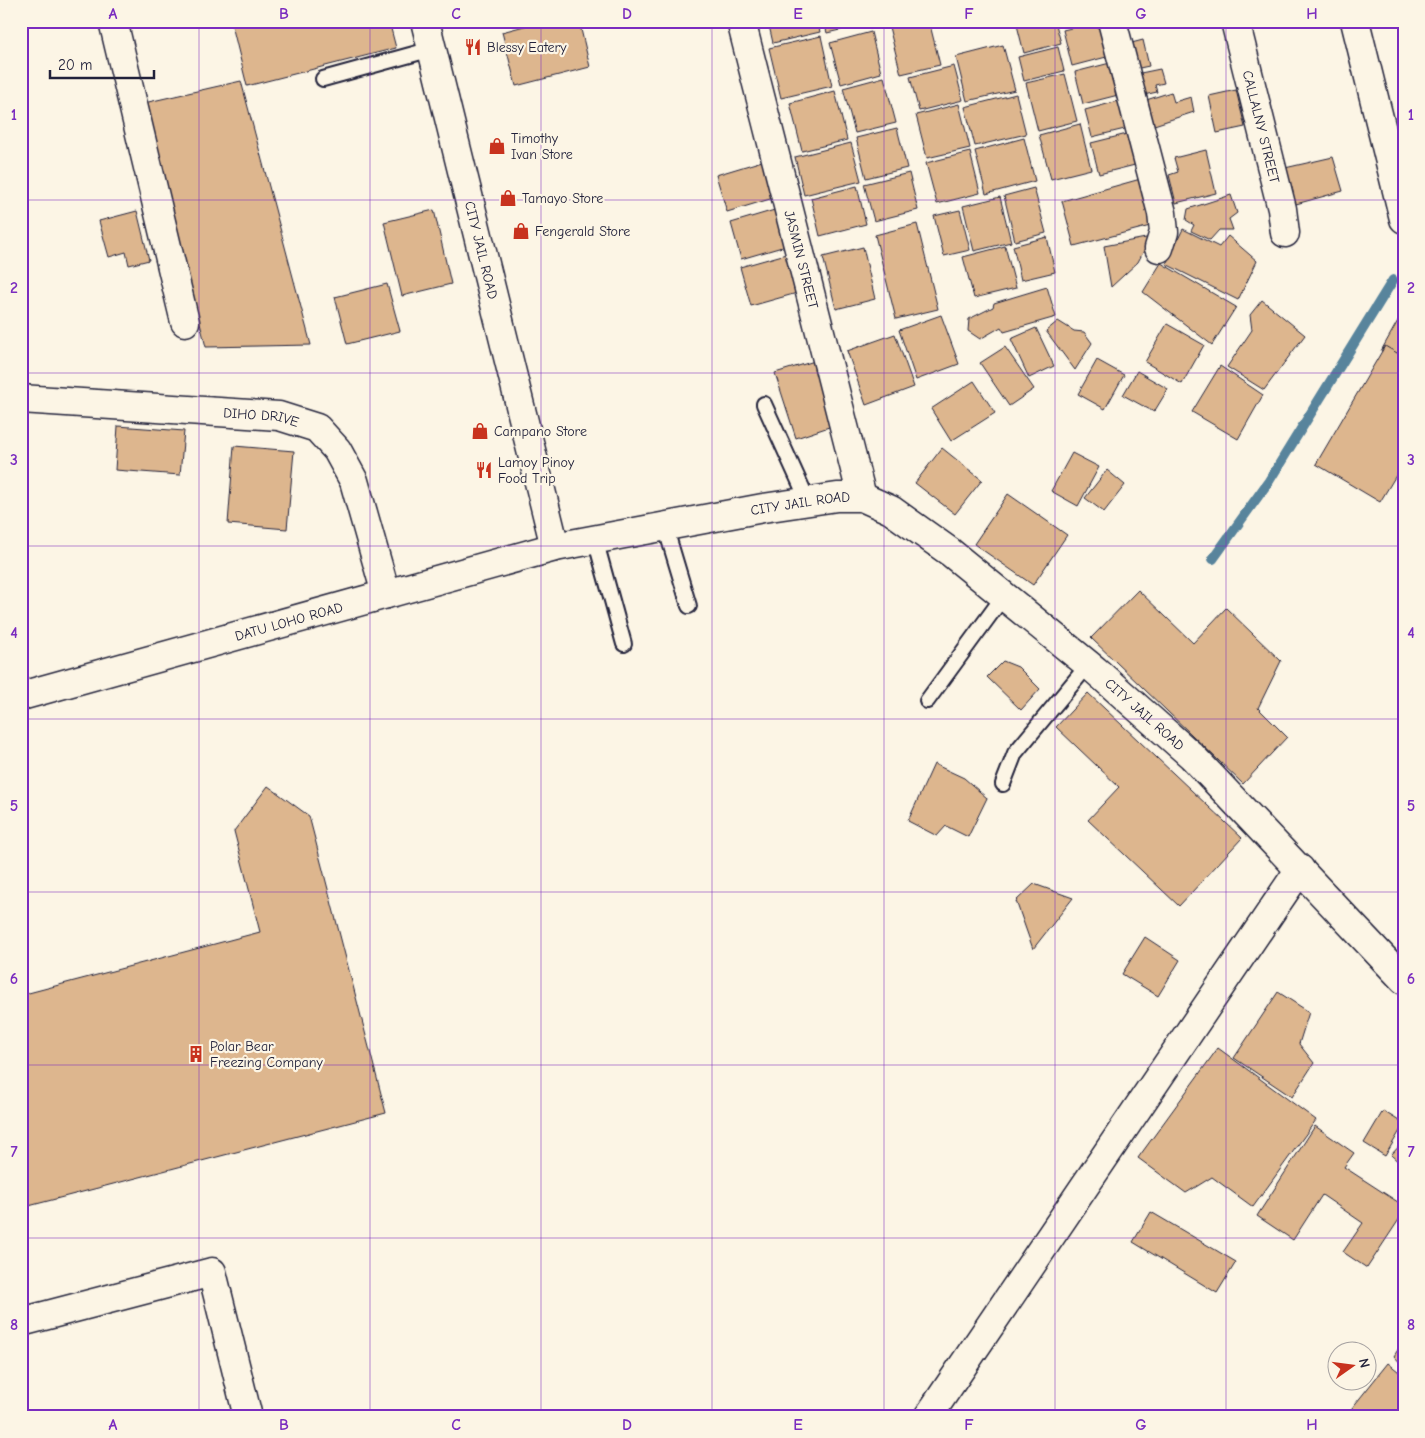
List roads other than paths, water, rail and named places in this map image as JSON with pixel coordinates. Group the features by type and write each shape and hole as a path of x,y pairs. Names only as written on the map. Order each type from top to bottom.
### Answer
{"street":[{"path":"113,21 186,322"},
{"name":"CITY JAIL ROAD","path":"426,21 555,547 837,497 862,498 891,510 916,526 1088,665 1192,756 1404,980"},
{"name":"JASMIN STREET","path":"741,21 862,498"},
{"path":"1112,21 1162,213 1164,232 1159,248"},
{"name":"CALLALNY STREET","path":"1235,21 1282,209 1285,233"},
{"path":"1355,21 1404,219"},
{"name":"DIHO DRIVE","path":"21,399 279,416 317,428 337,450 354,481 386,594"},
{"name":"DATU LOHO ROAD","path":"21,696 555,547"},
{"path":"928,1417 1300,869"},
{"path":"21,1322 212,1272 248,1417"}],"lane":[{"path":"323,79 432,50"},
{"path":"764,404 808,501"},
{"path":"665,526 689,606"},
{"path":"595,539 624,644"},
{"path":"927,701 1003,597"},
{"path":"1004,784 1015,753 1088,665"}],"waterway":[{"path":"1213,559 1269,481 1393,280"}],"place":[{"name":"Blessy Eatery","path":"473,47"},
{"name":"Timothy Ivan Store","path":"497,146"},
{"name":"Tamayo Store","path":"508,198"},
{"name":"Fengerald Store","path":"521,231"},
{"name":"Campano Store","path":"480,431"},
{"name":"Lamoy Pinoy Food Trip","path":"484,470"},
{"name":"Polar Bear Freezing Company","path":"196,1054"}]}
